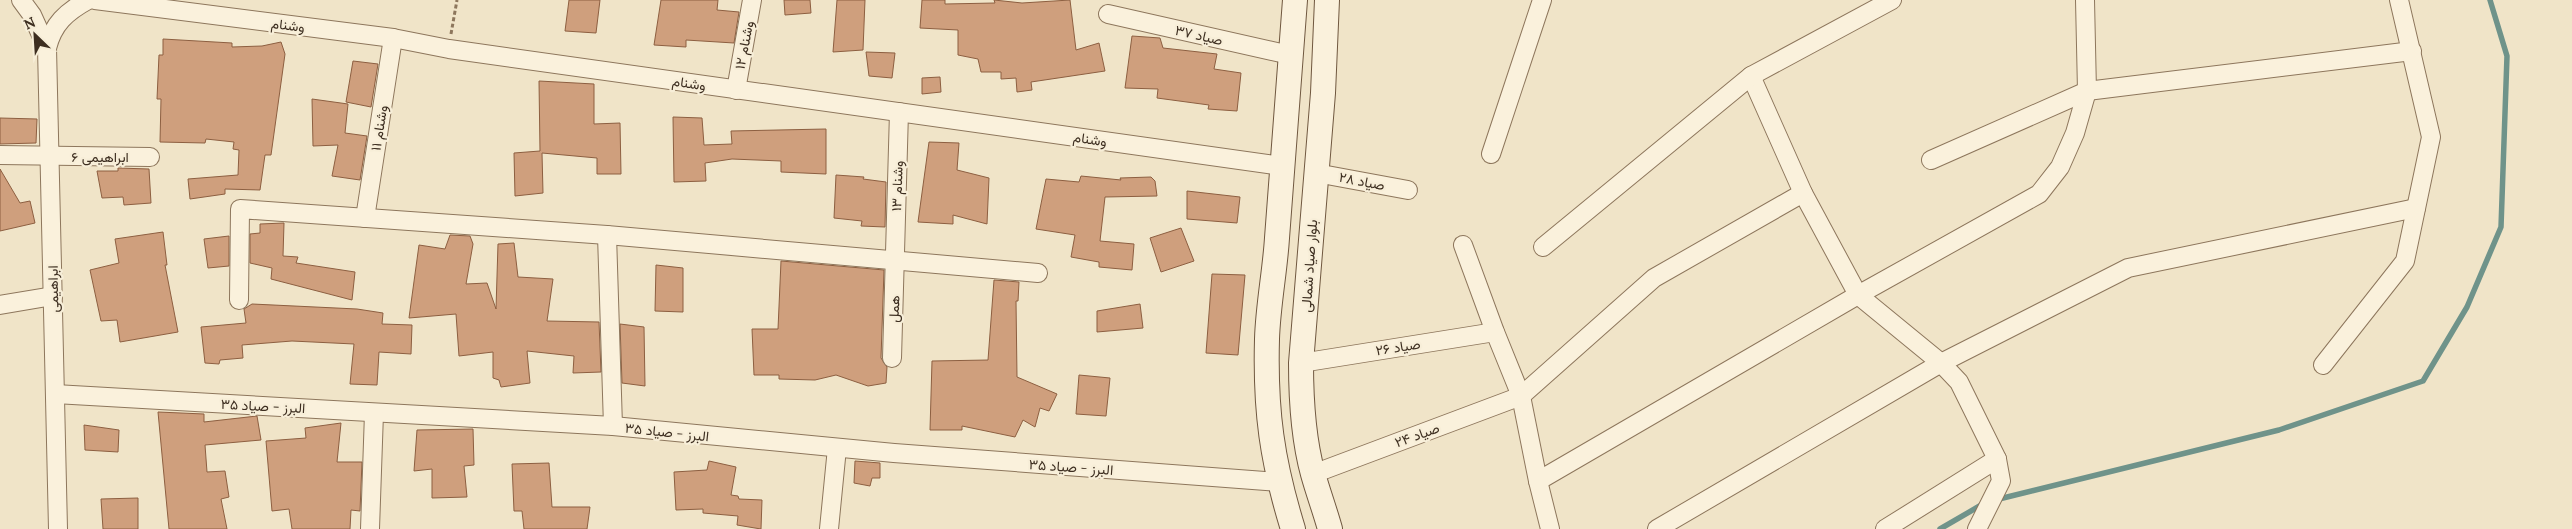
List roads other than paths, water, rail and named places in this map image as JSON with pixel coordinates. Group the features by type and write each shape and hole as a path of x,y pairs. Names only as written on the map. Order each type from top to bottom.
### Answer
{"main road":[{"path":"1293,529 1271,446 1267,406 1267,338 1294,0"},
{"name":"بلوار صیاد شمالی","path":"1328,0 1323,93 1301,363 1301,397 1313,474 1330,529"}],"street":[{"path":"21,0 32,14 47,48"},
{"path":"47,48 51,33 59,20 69,11 88,0"},
{"name":"وشنام","path":"95,0 165,5 394,38 449,49 1282,166"},
{"name":"وشنام ۱۲","path":"736,90 752,0"},
{"path":"1490,154 1542,0"},
{"path":"1543,247 1751,76 1892,0"},
{"path":"1538,481 1858,295 2039,194 2060,167 2074,133 2087,91 2085,0"},
{"path":"2323,365 2405,261 2431,137 2399,0"},
{"name":"صیاد ۳۷","path":"1108,14 1290,55"},
{"name":"وشنام ۱۱","path":"365,218 394,38"},
{"name":"ابراهیمی","path":"47,48 58,529"},
{"path":"1931,160 2087,91 2412,52"},
{"path":"1751,76 1803,193 1858,295 1941,363 1959,382 1997,459 2001,481 1978,528"},
{"name":"وشنام ۱۳","path":"895,260 899,112"},
{"name":"ابراهیمی ۶","path":"0,155 150,157"},
{"name":"صیاد ۲۸","path":"1316,172 1408,190"},
{"path":"1521,396 1654,278 1803,193"},
{"path":"1657,529 1941,363 2128,268 2416,208"},
{"path":"239,300 240,209 607,235 1038,273"},
{"path":"607,235 613,426"},
{"path":"1463,244 1521,396 1550,529"},
{"name":"همل","path":"892,358 895,260"},
{"path":"0,304 53,296"},
{"name":"صیاد ۲۶","path":"1301,363 1495,332"},
{"name":"البرز - صیاد ۳۵","path":"55,394 613,426 837,448 1279,482"},
{"name":"صیاد ۲۴","path":"1313,474 1521,396"},
{"path":"370,529 374,412"},
{"path":"829,529 837,448"},
{"path":"1885,529 1997,459"}],"waterway":[{"path":"1995,500 2279,430 2423,381 2467,307 2501,227 2507,56 2490,0"},
{"path":"1940,529 1983,504"}]}
